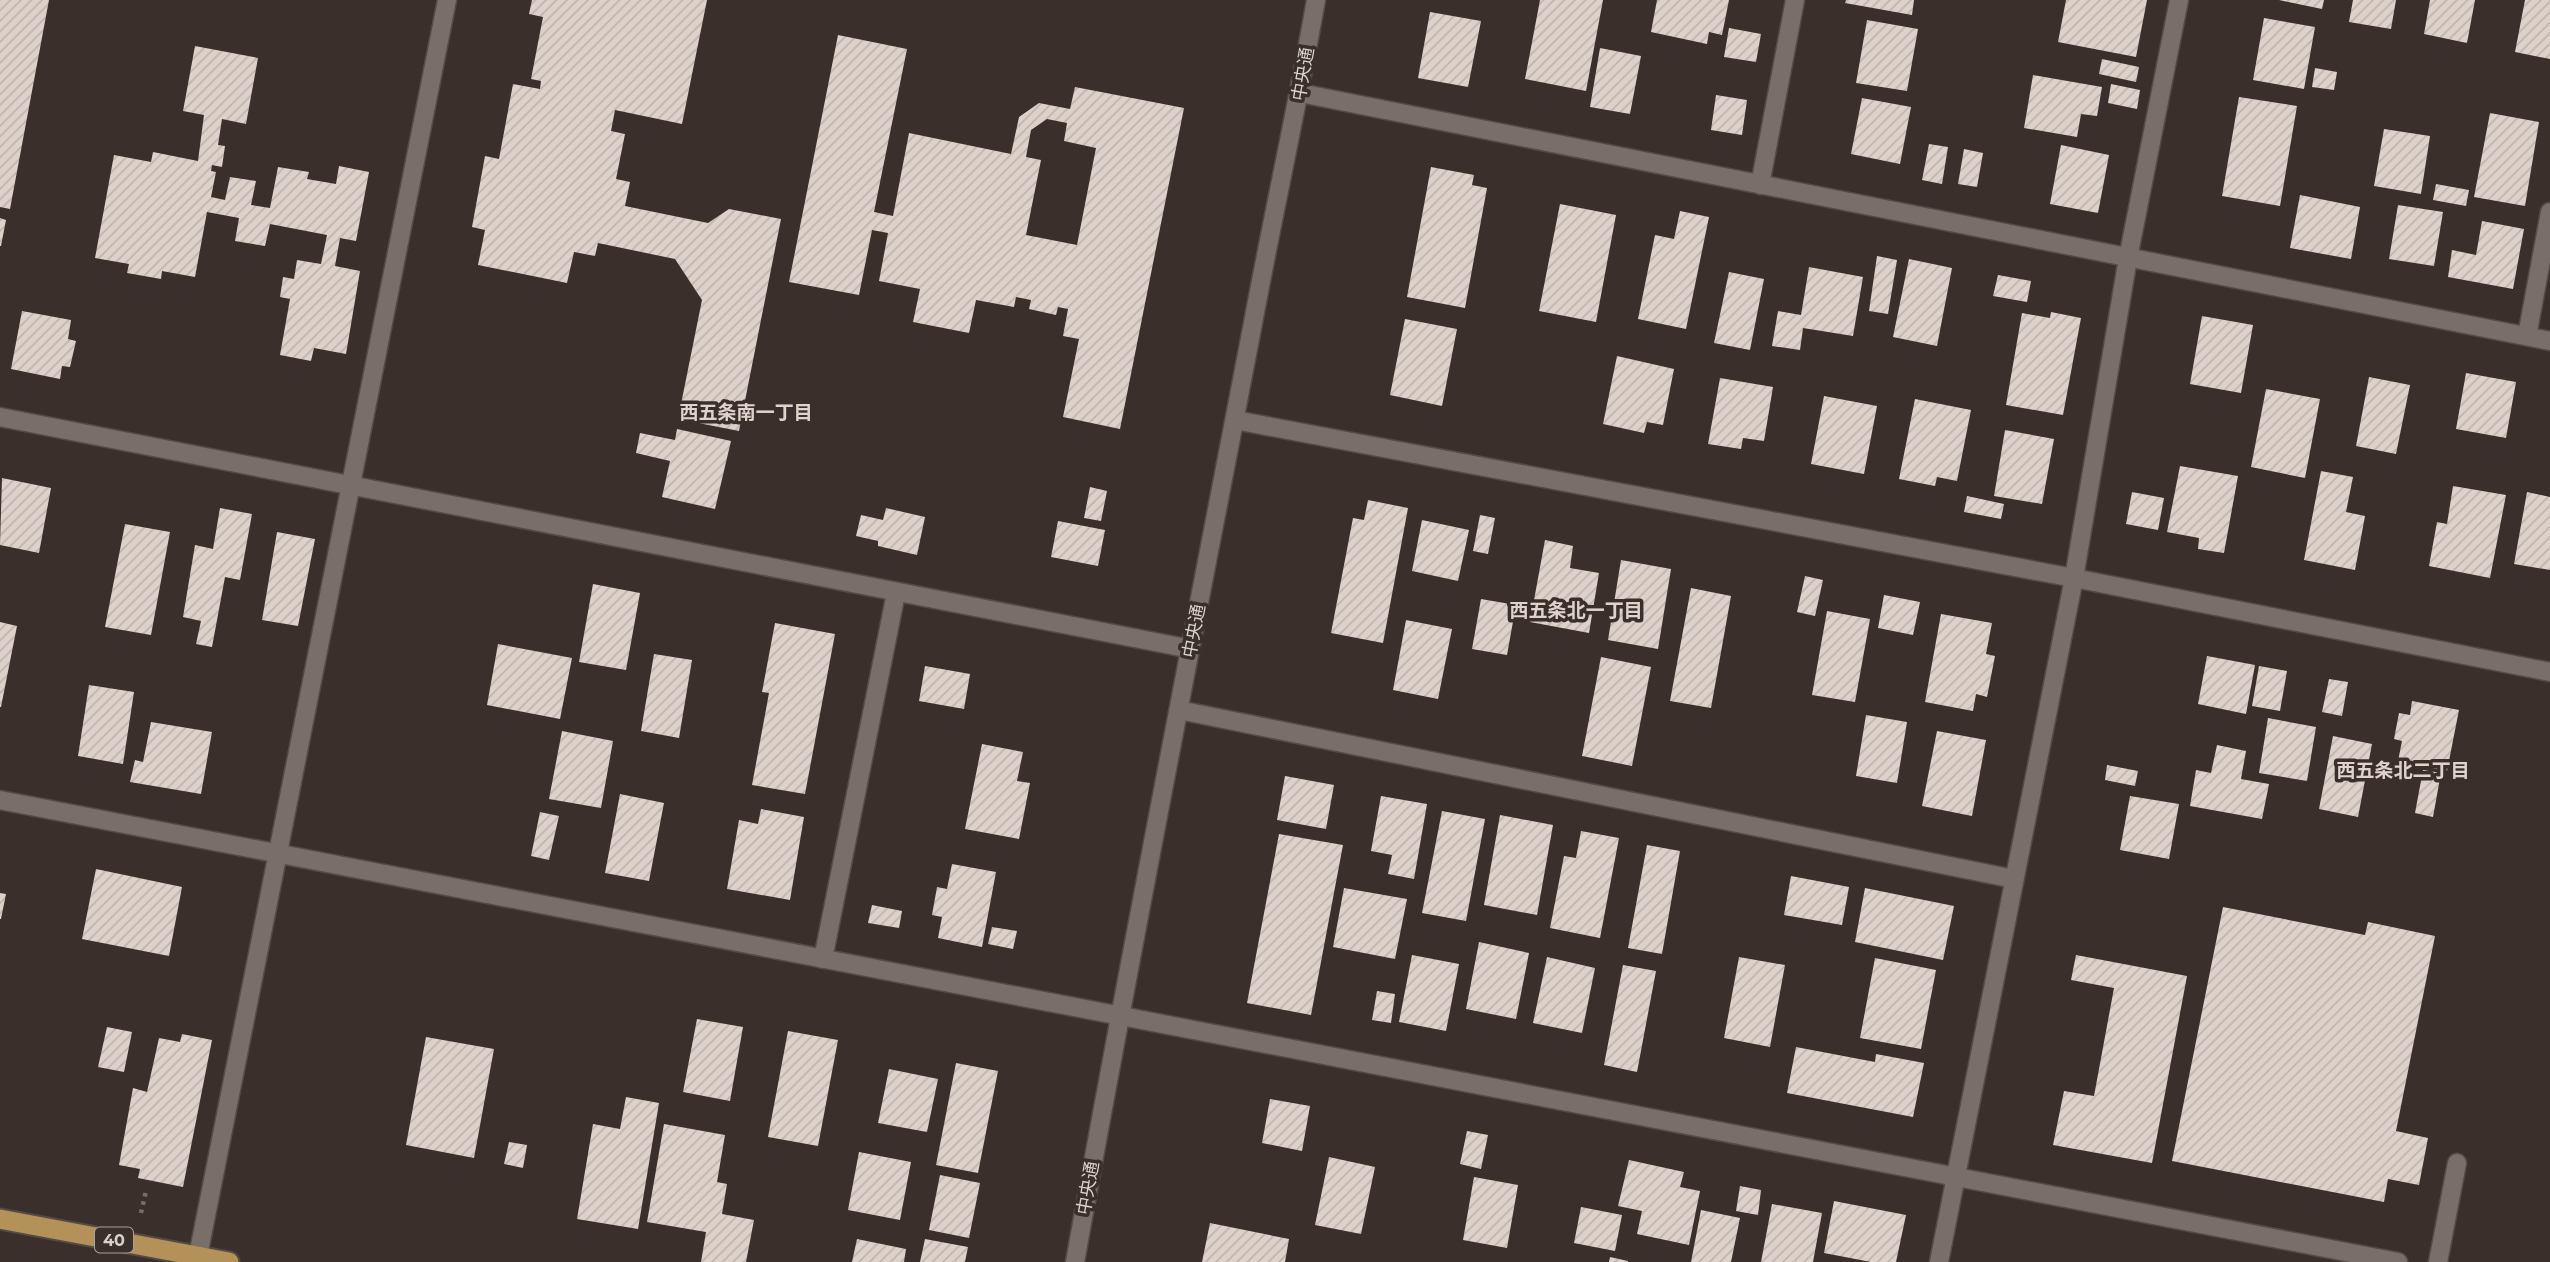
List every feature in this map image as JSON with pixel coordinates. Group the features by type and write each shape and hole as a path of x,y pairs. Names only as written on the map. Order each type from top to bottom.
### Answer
{"highway":[{"name":"40","path":"0,1219 198,1259 229,1262"}],"street":[{"path":"198,1259 447,0"},
{"name":"中央通","path":"1075,1262 1119,1015 1316,0"},
{"path":"1760,185 1795,0"},
{"path":"1939,1262 2074,578 2128,258 2179,0"},
{"path":"1300,93 2550,341"},
{"path":"2527,336 2550,212"},
{"path":"0,416 1191,649"},
{"path":"1235,420 2074,578 2550,672"},
{"path":"823,959 896,593"},
{"path":"1179,710 2014,879"},
{"path":"0,800 2398,1262"},
{"path":"2438,1262 2456,1163"}],"building":[{"path":"0,0 49,0 10,209 0,207"},
{"path":"532,0 707,0 682,124 615,110 611,131 625,134 616,179 630,182 625,206 708,223 729,209 781,219 739,431 678,419 702,300 675,259 598,243 595,256 574,252 567,283 478,265 485,230 472,227 485,156 499,159 513,84 540,89 541,81 531,79 543,17 529,14"},
{"path":"1540,0 1603,0 1586,91 1525,79"},
{"path":"1657,0 1729,0 1722,35 1709,32 1707,44 1651,32"},
{"path":"1846,0 1914,0 1912,15 1845,3"},
{"path":"2066,0 2147,0 2136,57 2058,42"},
{"path":"2279,0 2324,0 2322,9"},
{"path":"2353,0 2396,0 2391,29 2349,22"},
{"path":"2430,0 2475,0 2467,43 2424,34"},
{"path":"2525,0 2550,0 2550,59 2515,52"},
{"path":"1430,12 1481,21 1468,87 1418,78"},
{"path":"2264,18 2315,27 2304,89 2253,80"},
{"path":"1867,20 1918,29 1907,91 1856,83"},
{"path":"1729,28 1761,34 1756,62 1724,57"},
{"path":"838,35 907,49 874,212 893,216 909,133 1011,154 1019,117 1039,103 1070,109 1075,87 1184,108 1120,429 1063,417 1079,339 1063,336 1068,309 1058,307 1056,315 1029,309 1031,300 1016,297 1014,307 976,300 969,333 913,322 920,289 879,281 888,233 872,230 859,295 789,282","holes":["1047,119 1067,123 1064,141 1096,148 1077,245 1026,235 1041,160 1026,157 1031,130"]},
{"path":"195,46 258,58 246,124 222,119 218,145 225,146 222,167 212,165 211,171 216,172 211,197 225,200 230,177 256,181 251,205 270,208 278,167 309,172 307,179 336,184 339,166 369,172 356,241 340,238 335,266 360,271 346,354 314,348 311,361 280,355 290,299 280,297 283,277 294,279 297,260 321,264 327,235 270,224 265,246 235,241 239,218 207,212 195,277 162,271 161,279 127,273 129,264 95,258 114,155 151,162 153,152 198,161 204,115 183,111"},
{"path":"1600,48 1641,56 1630,114 1590,107"},
{"path":"2102,59 2139,67 2136,82 2099,74"},
{"path":"2315,68 2337,72 2334,90 2312,87"},
{"path":"2033,75 2102,87 2097,116 2081,114 2077,137 2024,128"},
{"path":"2111,84 2140,90 2137,109 2108,103"},
{"path":"1716,95 1747,100 1742,135 1711,130"},
{"path":"2239,97 2297,106 2280,206 2222,196"},
{"path":"1862,98 1911,107 1900,164 1851,154"},
{"path":"2490,113 2539,122 2525,206 2474,197"},
{"path":"2384,129 2430,136 2421,194 2374,186"},
{"path":"1929,144 1948,147 1942,184 1922,180"},
{"path":"2061,145 2109,155 2098,213 2050,204"},
{"path":"1964,149 1983,153 1977,187 1958,184"},
{"path":"1431,167 1474,175 1472,185 1487,188 1465,308 1407,297"},
{"path":"2436,184 2469,190 2466,206 2433,200"},
{"path":"2300,195 2360,207 2351,259 2290,248"},
{"path":"1560,204 1616,215 1596,322 1539,311"},
{"path":"2398,205 2443,212 2434,266 2389,259"},
{"path":"1680,211 1709,217 1686,329 1638,319 1655,235 1674,239"},
{"path":"0,218 6,220 1,246 0,246"},
{"path":"2482,221 2524,229 2513,289 2448,277 2452,250 2476,255"},
{"path":"1877,256 1897,260 1888,314 1869,311"},
{"path":"1909,259 1952,268 1937,346 1893,337"},
{"path":"1809,267 1863,277 1853,336 1803,328 1800,350 1772,346 1778,311 1801,315"},
{"path":"1729,272 1764,279 1750,350 1714,343"},
{"path":"1998,275 2031,281 2027,302 1993,296"},
{"path":"22,311 71,320 68,339 76,341 70,367 62,366 60,379 11,369"},
{"path":"2051,312 2081,318 2063,415 2006,405 2022,313 2050,318"},
{"path":"2202,316 2253,325 2241,393 2190,384"},
{"path":"1405,319 1457,329 1442,406 1390,395"},
{"path":"1617,356 1674,369 1663,425 1647,422 1644,433 1603,424"},
{"path":"2466,373 2516,382 2506,438 2456,429"},
{"path":"2369,377 2410,385 2396,454 2356,446"},
{"path":"1720,378 1773,387 1764,441 1743,438 1741,449 1708,444"},
{"path":"2266,389 2320,399 2305,478 2251,467"},
{"path":"1824,396 1877,406 1864,474 1811,464"},
{"path":"1915,399 1971,410 1957,481 1937,477 1935,486 1899,479"},
{"path":"677,429 731,441 715,509 662,497 670,461 636,453 640,433 675,440"},
{"path":"2005,430 2054,439 2042,504 1994,496"},
{"path":"2180,466 2238,476 2224,553 2198,549 2199,538 2167,532"},
{"path":"2321,471 2353,477 2346,512 2365,516 2355,570 2304,560"},
{"path":"2,478 51,488 39,553 0,545"},
{"path":"2453,486 2506,495 2490,578 2429,566 2437,522 2447,524"},
{"path":"1090,487 1107,491 1101,521 1084,518"},
{"path":"2132,492 2164,498 2158,530 2126,524"},
{"path":"2527,492 2550,497 2550,570 2514,564"},
{"path":"1967,496 2004,504 2001,519 1964,512"},
{"path":"1368,500 1408,508 1383,643 1331,633 1353,518 1364,520"},
{"path":"220,508 252,514 240,580 225,577 212,647 196,644 201,621 183,617 195,545 213,549"},
{"path":"886,508 925,517 917,555 878,546 878,541 856,536 861,515 883,520"},
{"path":"1480,515 1495,518 1488,554 1473,551"},
{"path":"1422,520 1469,530 1458,581 1412,571"},
{"path":"1058,521 1105,530 1098,566 1051,557"},
{"path":"125,524 170,532 151,635 105,627"},
{"path":"277,532 315,539 298,626 262,620"},
{"path":"1545,540 1573,546 1570,568 1599,573 1589,633 1530,622"},
{"path":"1621,560 1671,569 1658,649 1608,640"},
{"path":"1805,576 1823,580 1815,616 1797,612"},
{"path":"593,584 640,593 626,670 579,662"},
{"path":"1691,588 1731,596 1711,708 1670,701"},
{"path":"1884,595 1920,602 1913,635 1878,628"},
{"path":"1481,599 1516,605 1507,655 1472,649"},
{"path":"1827,611 1870,619 1855,702 1812,695"},
{"path":"1941,614 1992,623 1986,654 1995,656 1987,697 1976,694 1973,711 1925,702"},
{"path":"1406,620 1452,629 1438,699 1393,690"},
{"path":"0,622 17,626 1,707 0,707"},
{"path":"775,623 835,634 805,794 752,785 769,693 762,692"},
{"path":"498,644 572,658 560,719 487,705"},
{"path":"654,654 692,660 679,738 641,731"},
{"path":"2207,656 2255,665 2246,714 2198,704"},
{"path":"1601,657 1651,667 1632,766 1582,756"},
{"path":"925,666 970,674 964,709 919,701"},
{"path":"2259,666 2287,671 2280,711 2252,706"},
{"path":"2329,679 2348,682 2342,716 2322,712"},
{"path":"89,685 134,692 123,764 78,756"},
{"path":"2412,701 2459,710 2447,771 2398,761 2402,741 2394,739 2399,713 2410,715"},
{"path":"1866,715 1907,722 1897,783 1856,776"},
{"path":"2268,718 2316,727 2307,781 2259,773"},
{"path":"151,722 212,732 201,794 130,782 135,760 143,762"},
{"path":"562,731 613,741 601,808 549,799"},
{"path":"1937,731 1986,740 1972,816 1922,806"},
{"path":"2333,736 2372,744 2358,817 2319,809"},
{"path":"982,744 1023,752 1017,781 1030,783 1019,839 965,829"},
{"path":"2217,745 2246,751 2241,779 2269,784 2262,819 2190,806 2196,770 2211,773"},
{"path":"2107,765 2138,771 2135,786 2105,780"},
{"path":"2423,770 2441,773 2433,817 2415,813"},
{"path":"1285,776 1334,785 1326,829 1277,820"},
{"path":"620,794 664,803 649,881 605,873"},
{"path":"1381,796 1427,804 1414,879 1388,874 1392,855 1371,851"},
{"path":"2130,796 2179,804 2169,859 2120,850"},
{"path":"761,809 804,817 790,900 727,889 739,820 758,824"},
{"path":"1442,811 1485,819 1466,921 1422,913"},
{"path":"540,812 559,816 549,860 531,856"},
{"path":"1500,815 1553,825 1537,915 1484,905"},
{"path":"1581,831 1619,838 1600,938 1550,928 1564,856 1576,858"},
{"path":"1279,834 1343,845 1311,1015 1247,1003"},
{"path":"1647,845 1680,851 1662,954 1628,948"},
{"path":"952,864 996,872 982,947 938,938 942,917 932,915 937,887 947,889"},
{"path":"96,869 182,887 169,956 82,939"},
{"path":"1791,876 1849,887 1842,925 1784,915"},
{"path":"1344,888 1407,899 1395,959 1333,947"},
{"path":"1865,888 1954,906 1943,960 1855,942"},
{"path":"0,893 6,894 1,919 0,919"},
{"path":"872,905 902,911 899,928 868,923"},
{"path":"2223,907 2365,935 2368,922 2435,936 2396,1131 2428,1138 2419,1185 2388,1179 2384,1202 2172,1161"},
{"path":"992,927 1017,931 1013,949 988,944"},
{"path":"1479,942 1529,953 1516,1019 1466,1009"},
{"path":"1412,955 1459,964 1446,1031 1399,1022"},
{"path":"2076,955 2187,976 2152,1163 2053,1145 2064,1091 2094,1096 2114,988 2071,980"},
{"path":"1547,957 1595,968 1582,1033 1533,1023"},
{"path":"1739,957 1785,965 1770,1047 1724,1038"},
{"path":"1875,958 1936,970 1921,1049 1860,1038"},
{"path":"1623,965 1656,971 1637,1072 1604,1065"},
{"path":"1377,991 1395,994 1391,1023 1372,1020"},
{"path":"697,1019 743,1027 730,1101 683,1092"},
{"path":"107,1027 132,1032 124,1072 98,1067"},
{"path":"788,1031 838,1040 818,1146 768,1137"},
{"path":"182,1034 212,1040 183,1187 138,1178 140,1169 119,1165 133,1088 147,1092 159,1038 180,1042"},
{"path":"426,1037 494,1049 474,1158 406,1145"},
{"path":"1796,1047 1875,1062 1876,1054 1924,1063 1913,1117 1787,1093"},
{"path":"956,1063 998,1071 978,1173 936,1165"},
{"path":"889,1069 938,1079 927,1132 878,1123"},
{"path":"626,1097 659,1103 638,1229 577,1219 593,1124 620,1129"},
{"path":"1270,1099 1310,1106 1302,1151 1262,1143"},
{"path":"664,1124 725,1135 717,1182 727,1184 722,1214 754,1220 746,1262 701,1262 706,1232 647,1222"},
{"path":"1467,1131 1488,1135 1481,1169 1460,1164"},
{"path":"509,1142 527,1145 523,1168 504,1164"},
{"path":"859,1152 911,1162 900,1220 848,1210"},
{"path":"1329,1157 1375,1167 1361,1234 1315,1225"},
{"path":"1629,1160 1684,1172 1680,1187 1700,1191 1689,1245 1637,1234 1642,1211 1618,1206"},
{"path":"940,1175 980,1183 969,1238 929,1230"},
{"path":"1474,1177 1518,1185 1507,1248 1463,1240"},
{"path":"1740,1186 1761,1190 1758,1215 1736,1211"},
{"path":"1834,1201 1906,1215 1896,1262 1871,1262 1824,1253"},
{"path":"1772,1204 1822,1213 1813,1262 1761,1262"},
{"path":"1581,1207 1622,1215 1615,1251 1574,1243"},
{"path":"1701,1210 1740,1218 1731,1262 1691,1262"},
{"path":"1210,1223 1289,1239 1285,1262 1202,1262"},
{"path":"857,1239 906,1249 904,1262 852,1262"},
{"path":"925,1239 968,1247 965,1262 920,1262"},
{"path":"1610,1257 1628,1261 1628,1262 1609,1262"}],"district":[{"name":"西五条南一丁目","path":"746,412"},
{"name":"西五条北一丁目","path":"1576,610"},
{"name":"西五条北二丁目","path":"2403,770"}]}
